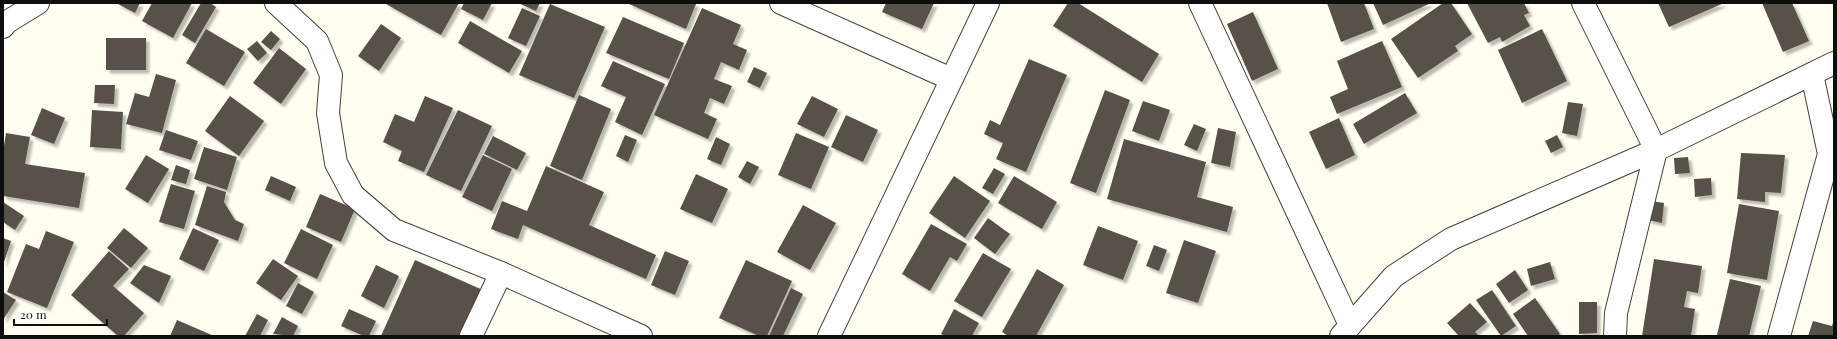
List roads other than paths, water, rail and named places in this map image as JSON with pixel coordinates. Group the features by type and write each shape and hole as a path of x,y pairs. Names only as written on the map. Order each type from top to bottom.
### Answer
{"street":[{"path":"3,27 7,22 38,3"},
{"path":"276,3 317,41 331,75 328,113 336,164 353,195 394,230 501,273 641,336"},
{"path":"781,3 951,79"},
{"path":"829,336 988,3"},
{"path":"1200,3 1346,331 1394,276 1451,239 1656,150 1834,63"},
{"path":"1583,3 1656,150 1616,313 1615,336"},
{"path":"1779,336 1828,154 1812,74"},
{"path":"471,336 501,273"}]}
